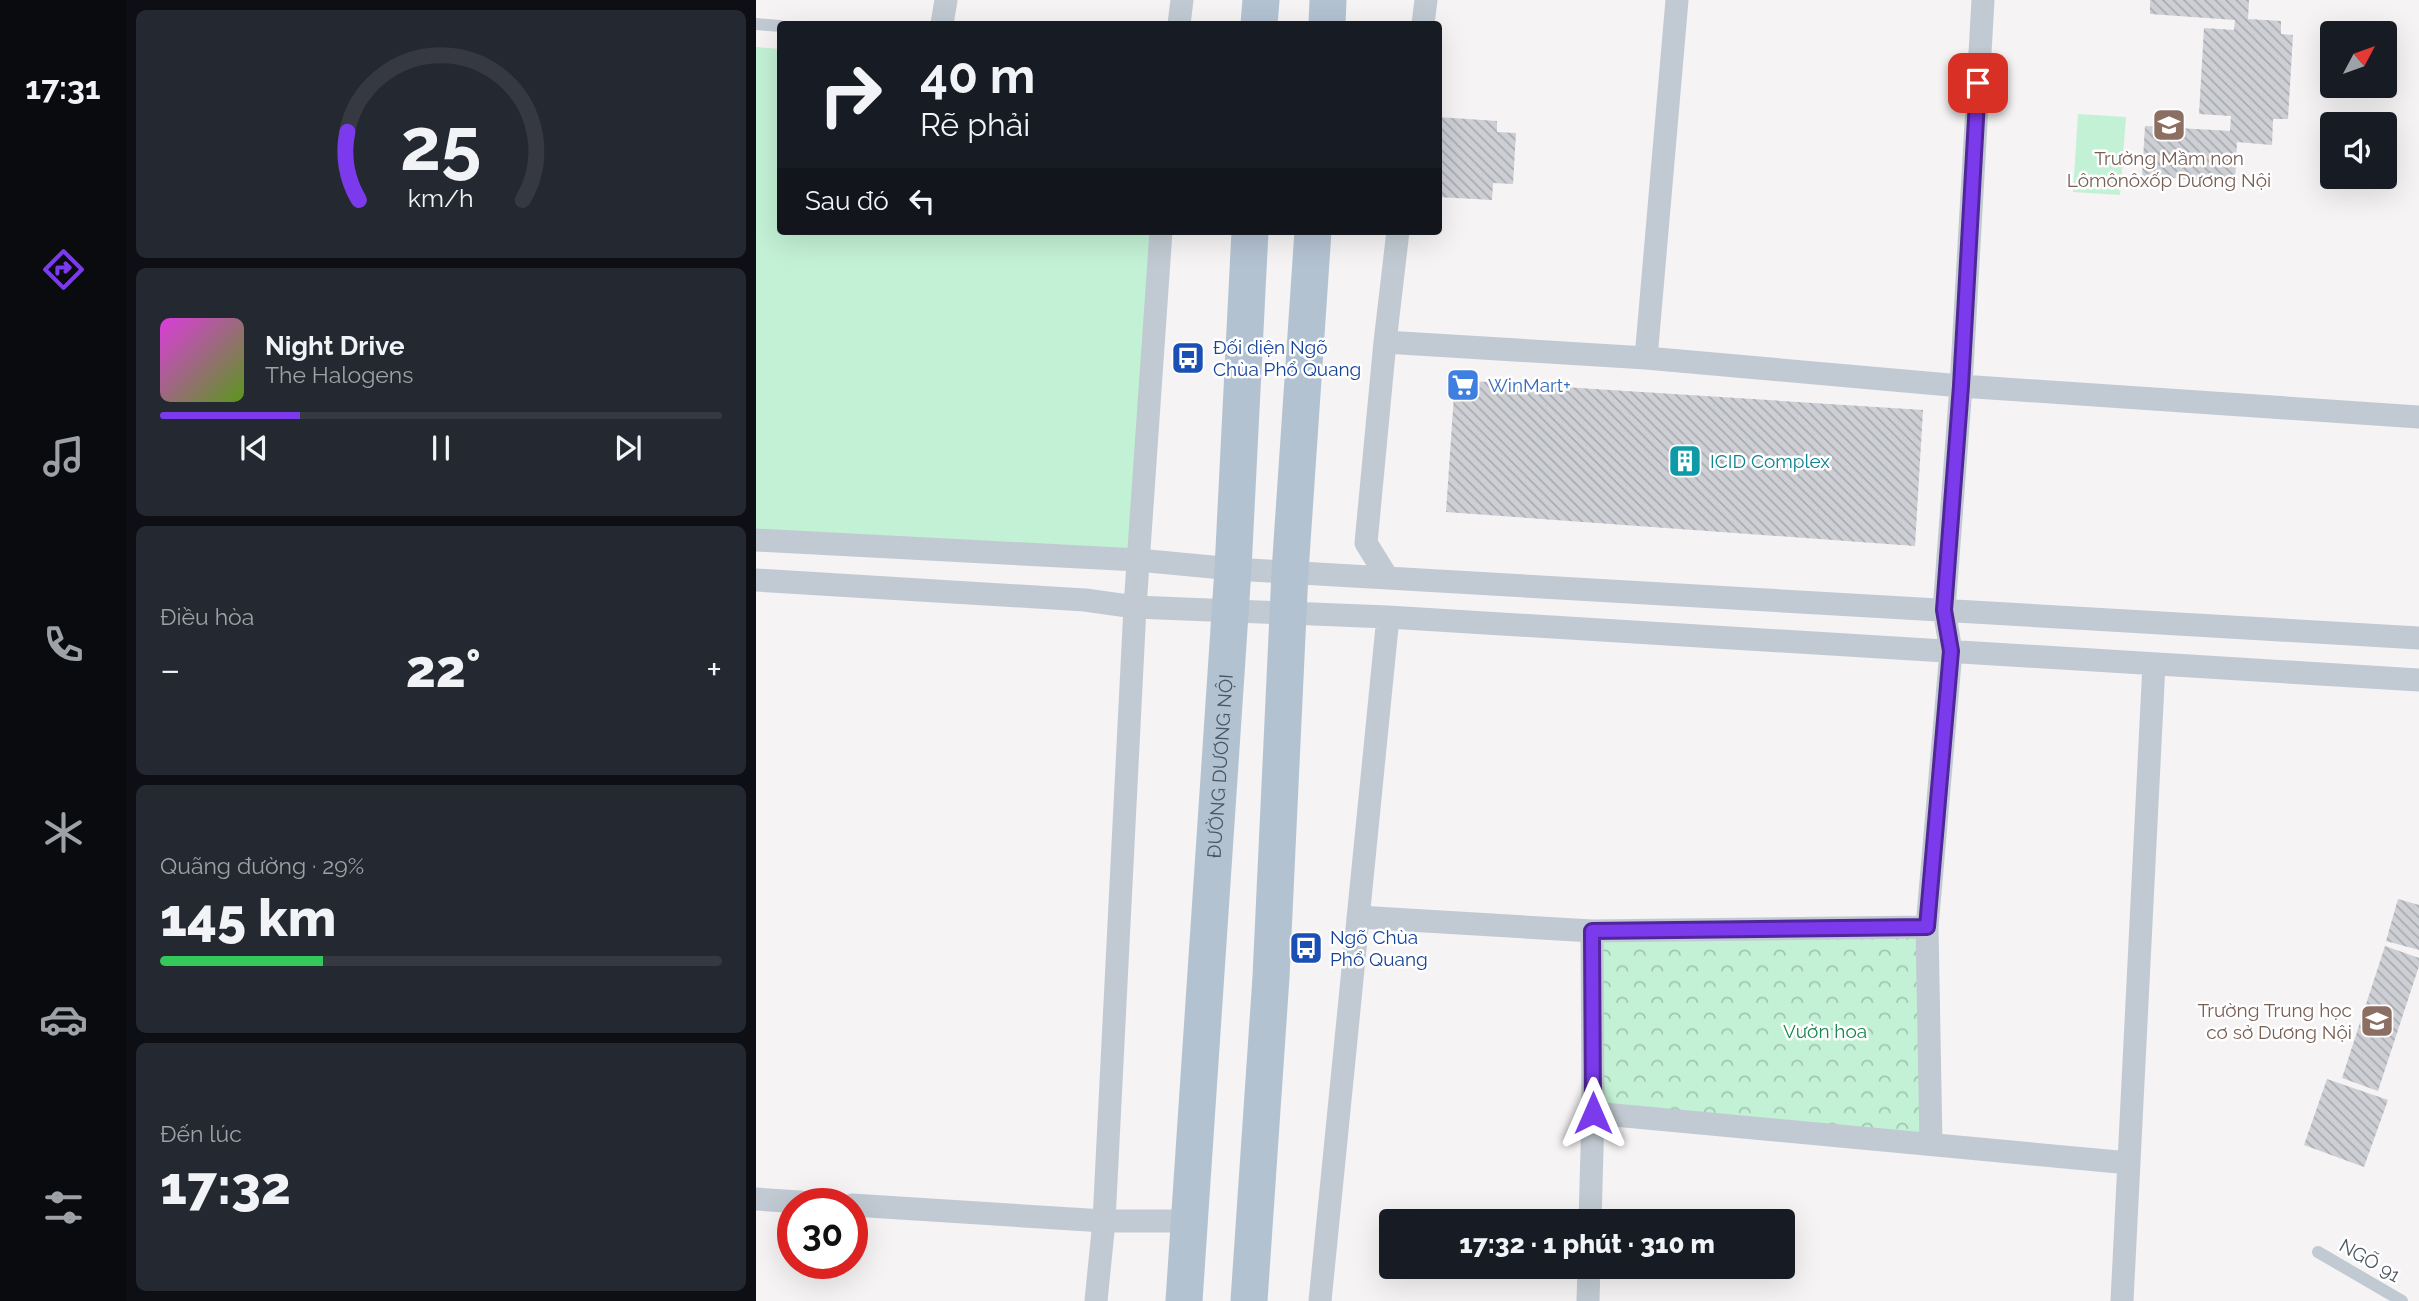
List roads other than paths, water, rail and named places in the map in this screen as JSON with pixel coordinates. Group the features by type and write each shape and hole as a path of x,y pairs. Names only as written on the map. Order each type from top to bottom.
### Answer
{"main road":[{"path":"1259,21 1261,0"},
{"path":"1327,21 1328,0"},
{"name":"ĐƯỜNG DƯƠNG NỘI","path":"1184,1301 1231,611 1250,235"},
{"path":"1249,1301 1271,977 1290,572 1313,235"}],"street":[{"path":"942,21 946,0"},
{"path":"1179,21 1182,0"},
{"path":"1423,21 1426,0"},
{"path":"1646,358 1677,0"},
{"path":"1931,1144 1927,927 1951,651 1944,610 1961,386 1983,0"},
{"path":"1096,1301 1104,1221 1135,607 1161,235"},
{"path":"1387,577 1366,543 1398,235"},
{"path":"1385,342 1646,358 1961,386 2419,417"},
{"path":"756,540 1138,560 1233,569 2419,638"},
{"path":"756,580 1085,600 1135,607 1388,617 2419,680"},
{"path":"1320,1301 1388,617"},
{"path":"2122,1301 2154,664"},
{"path":"1358,917 1592,931 1927,927"},
{"path":"1590,1209 1592,931"},
{"path":"1593,1113 2129,1163"},
{"path":"756,1199 777,1200"},
{"path":"868,1206 1104,1221 1190,1221"},
{"path":"1588,1301 1589,1279"}],"lane":[{"path":"756,24 777,26"},
{"name":"NGÕ 91","path":"2318,1252 2402,1301"}],"place":[{"name":"Trường Mầm non Lômônôxốp Dương Nội","path":"2169,125"},
{"name":"Đối diện Ngõ Chùa Phổ Quang","path":"1188,358"},
{"name":"WinMart+","path":"1463,385"},
{"name":"ICID Complex","path":"1685,461"},
{"name":"Ngõ Chùa Phổ Quang","path":"1306,948"},
{"name":"Trường Trung học cơ sở Dương Nội","path":"2377,1021"}],"park label":[{"name":"Vườn hoa","path":"1825,1031"}]}
